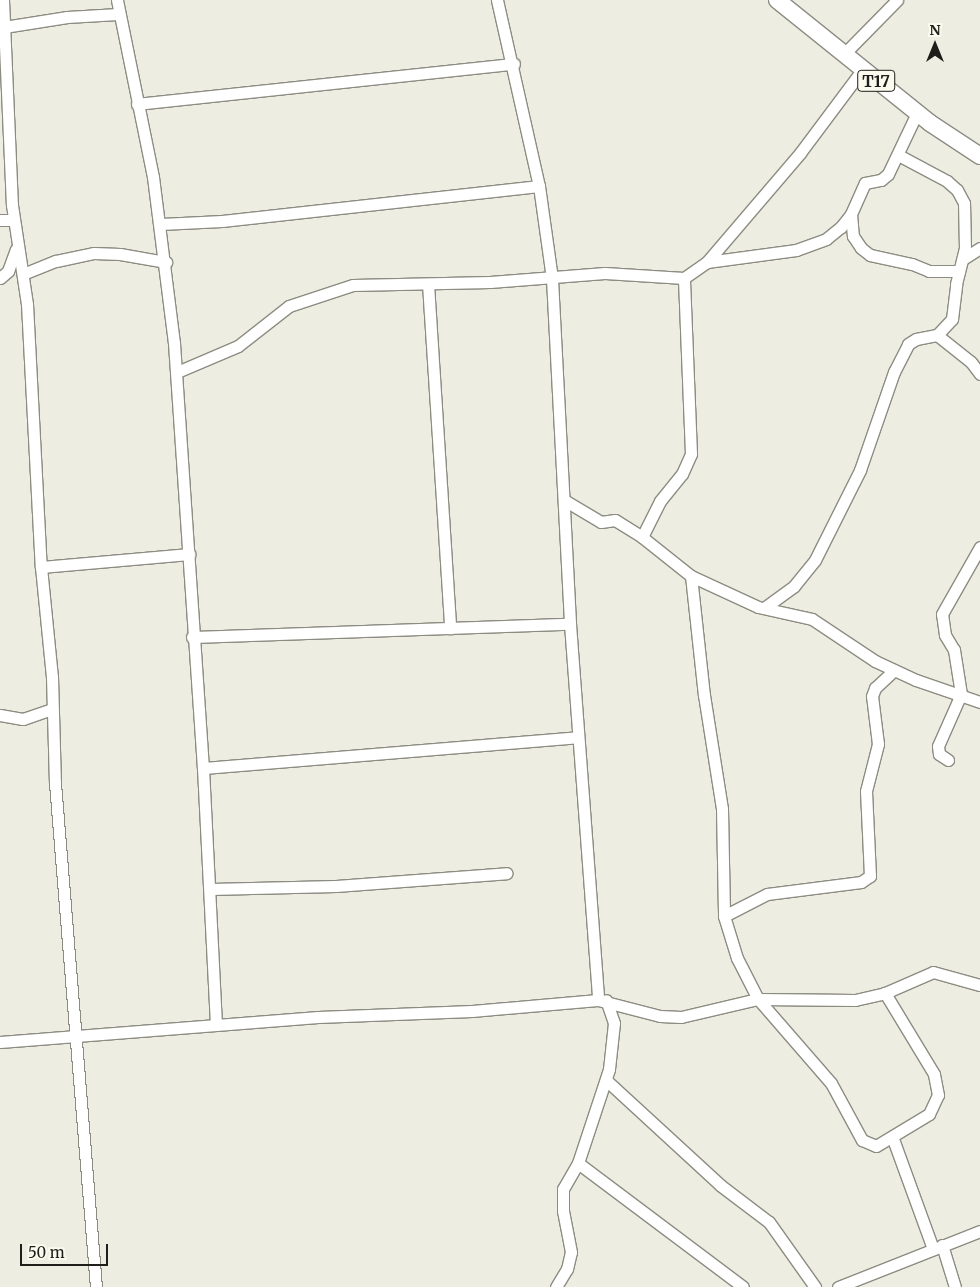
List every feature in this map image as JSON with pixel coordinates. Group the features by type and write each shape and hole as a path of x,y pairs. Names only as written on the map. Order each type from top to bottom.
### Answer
{"main road":[{"name":"T17","path":"777,0 917,113 980,156"}],"street":[{"path":"2,0 13,220 16,247 23,274 30,349 41,567 50,645 55,783 78,1037 96,1287"},
{"path":"117,0 118,14 160,224 166,262 177,372 192,637 203,768 216,1025"},
{"path":"498,0 514,64 539,186 552,279 570,624 578,737 602,1000 614,1023 606,1080 578,1163 563,1189 563,1211 571,1252 567,1269 556,1287"},
{"path":"843,54 897,0"},
{"path":"4,26 67,17 118,14"},
{"path":"137,104 514,64"},
{"path":"177,372 238,346 289,306 307,298 353,285 552,279 605,273 684,278 707,262 800,153 862,70"},
{"path":"707,262 756,257 810,245 834,233 851,214 866,183 884,178 898,155 917,113"},
{"path":"764,608 794,586 815,560 860,470 905,349 916,339 937,335 952,319 959,271 963,258 966,226 964,202 957,190 898,155"},
{"path":"160,224 222,221 539,186"},
{"path":"851,214 853,236 861,248 870,255 912,264 929,271 959,271"},
{"path":"0,220 13,220"},
{"path":"0,278 8,271 16,247"},
{"path":"963,258 980,248"},
{"path":"23,274 56,261 94,254 120,254 166,262"},
{"path":"642,537 660,501 682,474 691,454 684,278"},
{"path":"428,284 450,628"},
{"path":"937,335 971,362 980,374"},
{"path":"564,500 602,522 615,520 642,537 692,576 764,608 812,619 853,648 894,670 980,702"},
{"path":"948,760 939,754 938,746 961,694 954,650 945,635 942,614 980,547"},
{"path":"41,567 188,554"},
{"path":"692,576 704,694 723,816 724,916 741,972 758,999 831,1083 862,1140 876,1146 893,1138 928,1114 938,1095 934,1074 886,993"},
{"path":"192,637 570,624"},
{"path":"724,916 767,894 861,882 870,876 866,791 878,744 872,696 875,688 894,670"},
{"path":"0,715 23,719 52,709"},
{"path":"203,768 578,737"},
{"path":"210,889 336,886 507,873"},
{"path":"0,1042 216,1025 602,1000 671,1018 692,1016 758,999 831,1002 886,993 933,972 980,985"},
{"path":"606,1080 720,1185 769,1222 815,1287"},
{"path":"893,1138 955,1287"},
{"path":"578,1163 743,1287"},
{"path":"838,1287 980,1231"}]}
